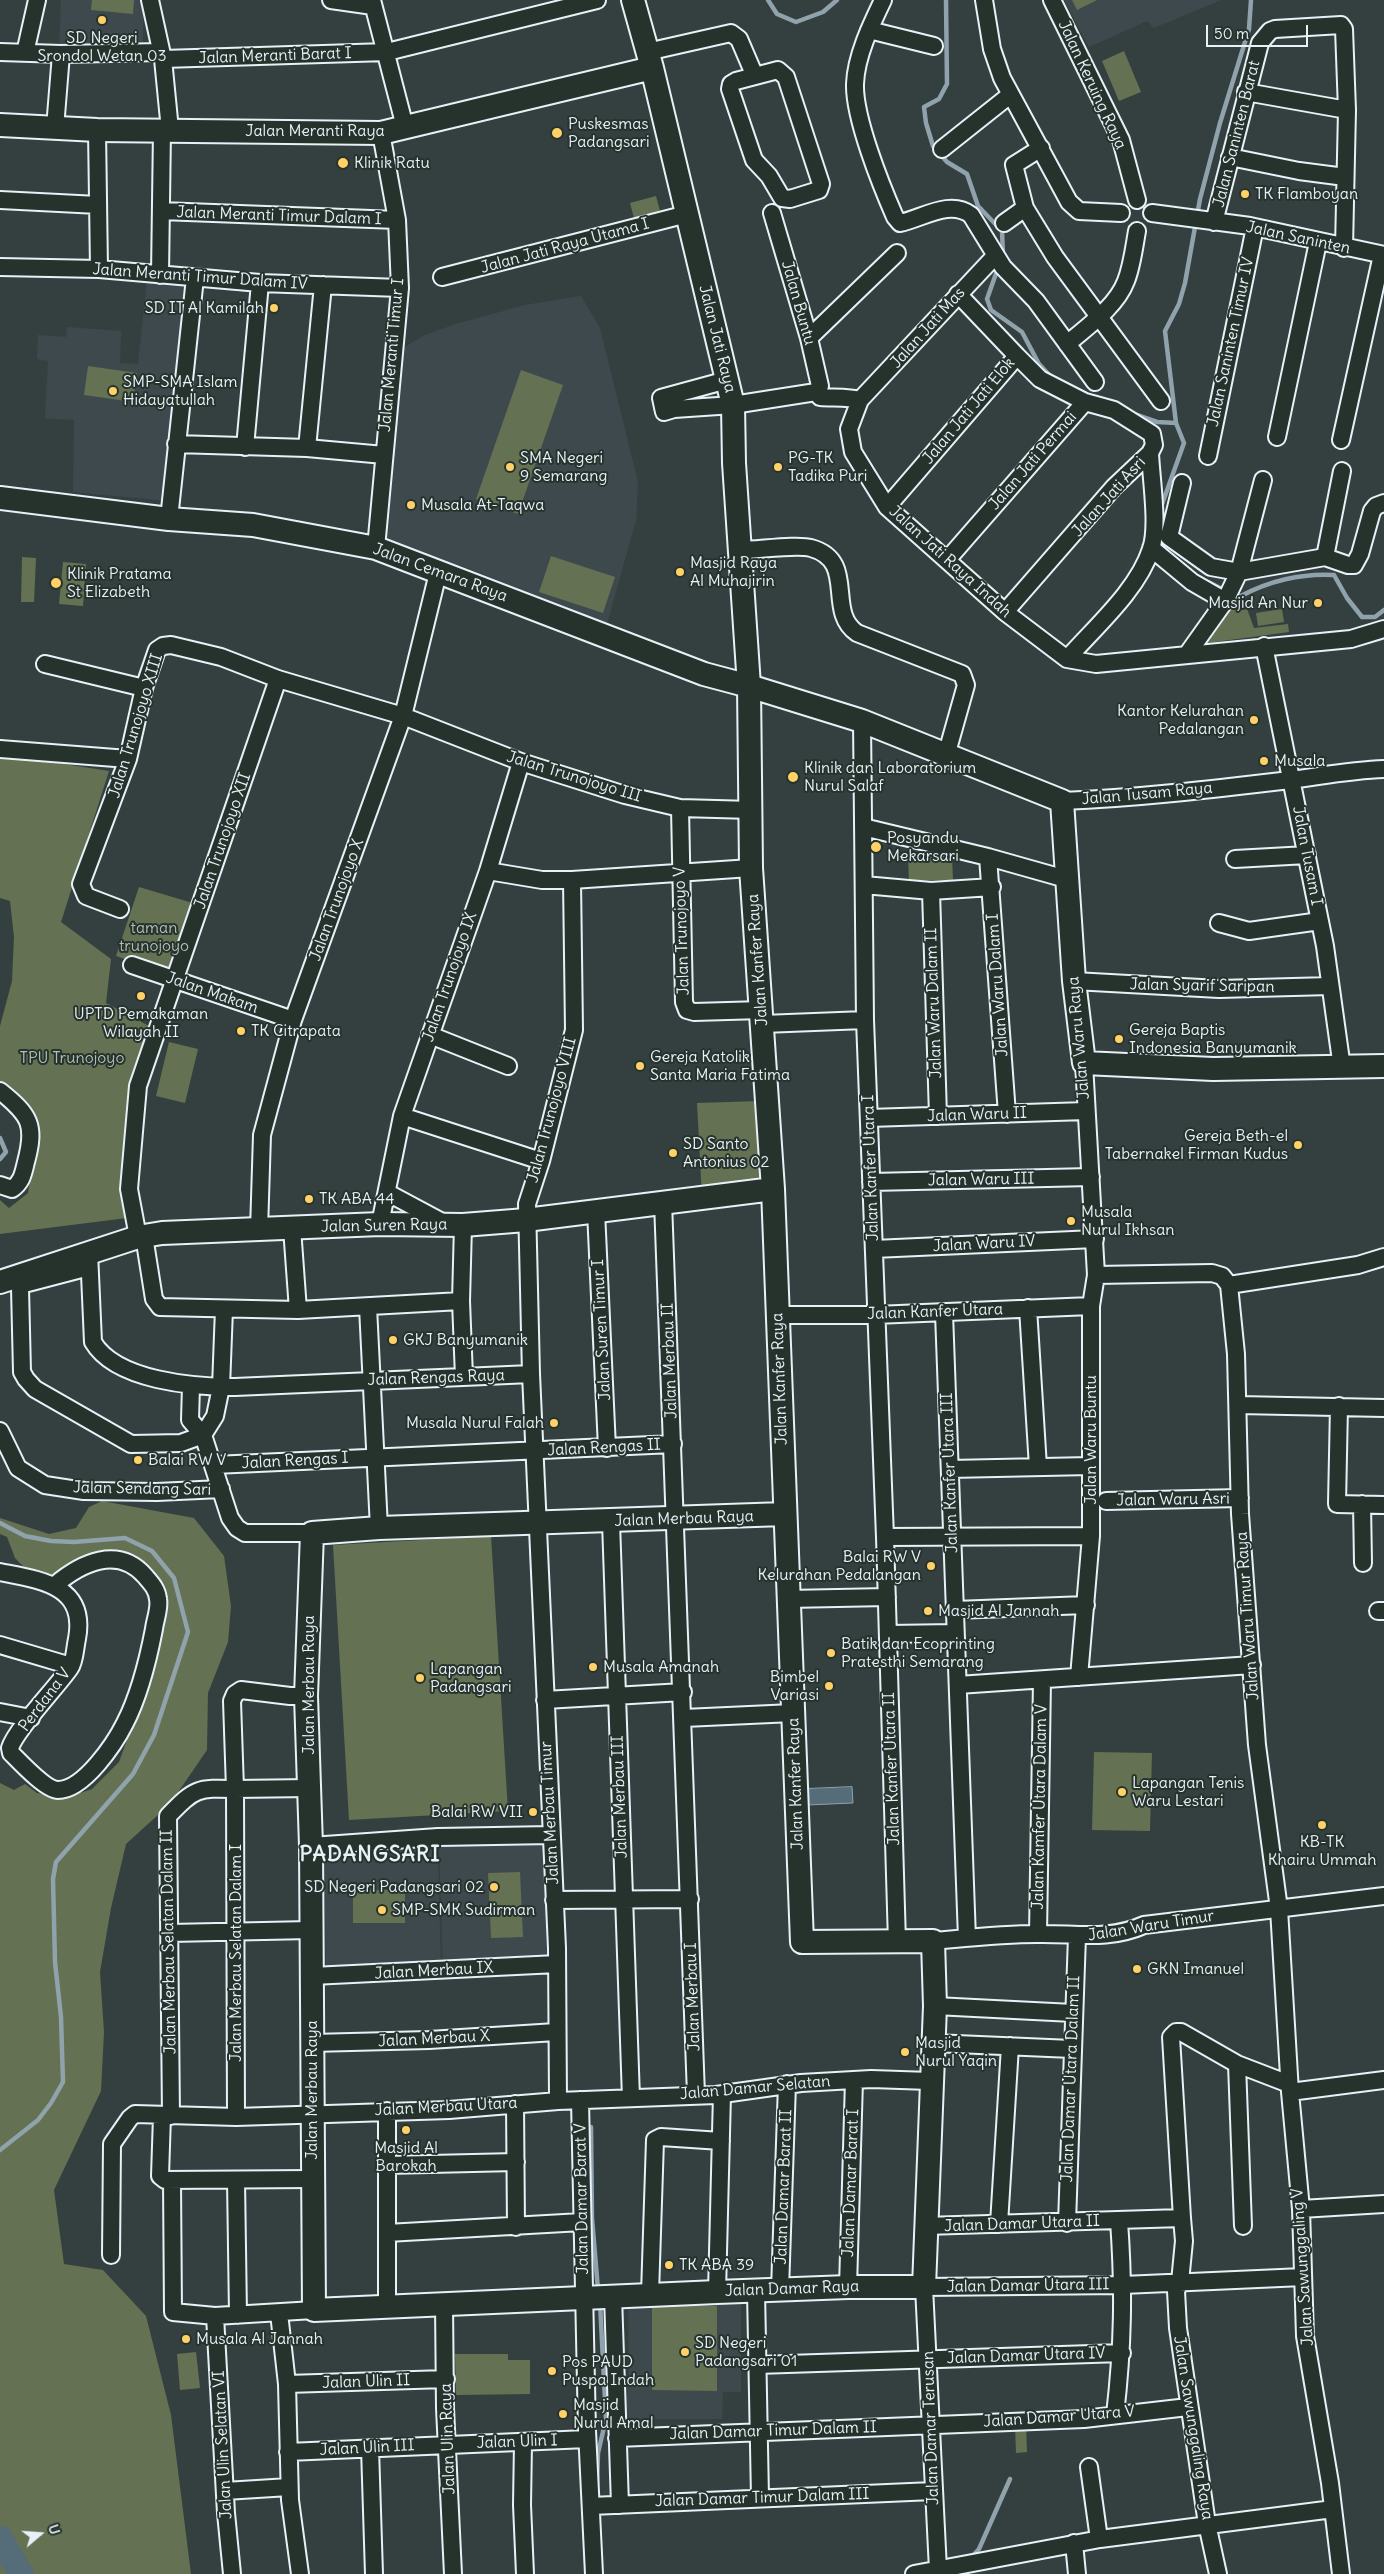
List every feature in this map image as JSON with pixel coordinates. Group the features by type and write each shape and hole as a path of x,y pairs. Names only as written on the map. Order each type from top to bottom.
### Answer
{"street":[{"path":"25,53 37,0"},
{"path":"150,0 162,56 166,130 161,211 160,275"},
{"path":"331,0 373,3 406,127"},
{"name":"Jalan Meranti Barat I","path":"0,52 162,56 387,52 597,0"},
{"name":"Jalan Jati Raya","path":"633,0 650,60 733,406 734,463 749,686"},
{"path":"883,0 869,30 857,71 856,96 869,146 896,220 900,223 910,221 943,209 962,211 974,219 998,260 1036,301 1095,382"},
{"path":"984,0 992,49 1010,95 1072,206 1079,211 1100,212 1128,206 1146,204 1152,216 1146,228 1134,231 1123,224 1128,206"},
{"name":"Jalan Keruing Raya","path":"1052,0 1122,140 1131,178 1128,206"},
{"name":"Jalan Saninten Barat","path":"1211,222 1260,43 1270,31 1341,25 1344,28 1347,110"},
{"path":"869,30 934,46"},
{"path":"650,60 731,33 739,38 754,74"},
{"path":"55,128 61,54"},
{"name":"Jalan Meranti Raya","path":"0,125 97,130 381,133 650,60"},
{"path":"778,70 786,77 821,184 819,190 790,199 782,198 770,176 755,164 730,86 733,82 754,74 778,70"},
{"path":"1246,92 1347,110 1344,248"},
{"path":"942,149 1010,95"},
{"path":"97,130 98,269"},
{"name":"Jalan Meranti Timur I","path":"376,548 398,327 400,288 397,220 381,133"},
{"path":"1041,148 1014,165 1025,208 1055,257 1161,401"},
{"path":"1230,157 1300,171 1346,176"},
{"path":"0,200 98,205"},
{"path":"1004,223 1025,208"},
{"name":"Jalan Meranti Timur Dalam I","path":"161,211 397,220"},
{"name":"Jalan Jati Raya Utama I","path":"442,277 687,214"},
{"name":"Jalan Buntu","path":"772,214 809,338 818,389"},
{"name":"Jalan Saninten","path":"1152,216 1254,227 1383,255"},
{"name":"Jalan Saninten Timur IV","path":"1208,456 1254,227"},
{"path":"1067,344 1100,316 1123,289 1132,256 1134,231"},
{"path":"1277,437 1318,242"},
{"path":"809,338 897,253"},
{"path":"1341,440 1383,255"},
{"name":"Jalan Jati Mas","path":"856,399 958,294 998,260"},
{"name":"Jalan Meranti Timur Dalam IV","path":"0,268 98,269 260,283 400,288"},
{"path":"169,518 195,278"},
{"path":"245,447 260,283"},
{"path":"307,448 323,285"},
{"name":"Jalan Jati Jati Elok","path":"887,507 1017,356 958,294"},
{"name":"Jalan Jati Permai","path":"947,560 1085,402 1040,379 1017,356"},
{"path":"727,380 661,398 662,410 664,412 674,409 733,406 818,389 820,397 841,400 856,399"},
{"name":"Jalan Jati Raya Indah","path":"856,399 849,429 853,452 887,507 1006,612 1067,659 1096,664 1188,653 1351,638 1384,629"},
{"name":"Jalan Jati Asri","path":"1006,612 1114,487 1150,453 1154,445 1152,434 1114,410 1085,402"},
{"path":"176,444 307,448 384,455"},
{"path":"1067,659 1138,578 1152,548 1153,507 1150,453"},
{"path":"1325,557 1342,471"},
{"path":"1188,653 1225,600 1238,575 1263,480"},
{"path":"1182,483 1169,537 1211,568 1238,575 1325,557 1348,565 1354,565 1360,554 1372,511 1376,506 1384,503"},
{"name":"Jalan Cemara Raya","path":"0,498 169,518 253,525 376,548 704,674 749,686"},
{"path":"741,550 810,547 829,555 835,564 844,618 848,627 857,633 962,674 966,685 946,756"},
{"path":"1152,548 1192,582 1225,600"},
{"name":"Jalan Trunojoyo X","path":"259,1230 262,1135 293,1020 403,716 438,573"},
{"name":"Jalan Trunojoyo XIII","path":"120,909 86,896 81,884 128,759 144,688 157,650 163,646 171,645 221,657 278,679 403,716"},
{"name":"Jalan Tusam I","path":"1264,646 1320,921 1342,1068"},
{"path":"45,664 144,688"},
{"name":"Jalan Trunojoyo XII","path":"224,1309 167,1308 156,1304 130,1189 138,1086 176,981 278,679"},
{"name":"Jalan Tusam Raya","path":"749,686 862,721 1062,801 1115,799 1292,780 1354,770 1384,769"},
{"name":"Jalan Kanfer Raya","path":"749,686 752,868 773,1189 784,1514 794,1713 802,1942 933,1940"},
{"name":"Jalan Trunojoyo III","path":"403,716 522,762 625,795 680,808 752,810"},
{"name":"Jalan Kanfer Utara I","path":"862,721 865,1020 875,1315"},
{"path":"0,748 128,759"},
{"name":"Jalan Trunojoyo IX","path":"380,1224 388,1193 402,1116 488,871 522,762"},
{"name":"Jalan Waru Raya","path":"1062,801 1074,981 1084,1063 1096,1275"},
{"name":"Jalan Trunojoyo V","path":"680,808 684,1002 687,1010 762,1017"},
{"path":"863,827 988,857 1066,879"},
{"path":"1235,859 1307,855"},
{"name":"Jalan Waru Dalam I","path":"988,857 992,887 1007,1114"},
{"path":"488,871 542,880 572,880 752,868"},
{"name":"Jalan Trunojoyo VIII","path":"531,1374 526,1220 528,1197 540,1161 574,1030 572,880"},
{"path":"864,885 930,891 992,887"},
{"name":"Jalan Waru Dalam II","path":"930,891 938,1116"},
{"path":"1219,923 1254,931 1320,921"},
{"name":"Jalan Makam","path":"132,965 293,1020"},
{"name":"Jalan Syarif Saripan","path":"1074,981 1219,989 1330,986"},
{"path":"762,1017 865,1020"},
{"path":"430,1036 508,1066"},
{"path":"1084,1063 1213,1069 1384,1066"},
{"path":"0,1091 16,1104 24,1115 30,1125 32,1139 21,1180 12,1190 0,1185"},
{"name":"Jalan Waru II","path":"869,1118 1086,1112"},
{"path":"402,1116 540,1161"},
{"name":"Jalan Waru III","path":"871,1182 1091,1178"},
{"name":"Jalan Suren Raya","path":"0,1282 89,1260 141,1236 162,1233 526,1220 773,1189"},
{"path":"388,1193 454,1224 461,1301 464,1377"},
{"name":"Jalan Merbau II","path":"663,1202 676,1519"},
{"name":"Jalan Suren Timur I","path":"596,1211 607,1448"},
{"path":"292,1228 298,1310"},
{"name":"Jalan Waru IV","path":"874,1249 1095,1239"},
{"path":"1096,1275 1212,1273 1222,1276 1229,1285 1358,1265 1384,1258"},
{"path":"89,1260 24,1284 20,1288 21,1364 26,1379 36,1388 131,1444 181,1443 204,1435 215,1416 221,1387 224,1309 298,1310 461,1301"},
{"name":"Jalan Rengas Raya","path":"89,1260 91,1337 96,1347 118,1364 150,1376 191,1386 221,1387 531,1374"},
{"name":"Jalan Waru Buntu","path":"1079,1677 1091,1536 1092,1306 1096,1275"},
{"name":"Jalan Waru Timur Raya","path":"1229,1285 1239,1405 1240,1498 1257,1745 1279,1909 1290,2088"},
{"name":"Jalan Kanfer Utara","path":"778,1315 875,1315 1092,1306"},
{"path":"368,1307 379,1528"},
{"path":"1028,1308 1038,1467"},
{"name":"Jalan Kanfer Utara III","path":"944,1312 967,1938"},
{"name":"Jalan Kanfer Utara II","path":"875,1315 885,1537 897,1942"},
{"path":"531,1374 538,1524"},
{"path":"191,1386 190,1420 204,1435 230,1518 237,1528 245,1533 312,1533"},
{"path":"1239,1405 1384,1408"},
{"path":"1339,1406 1337,1504 1384,1504"},
{"name":"Jalan Sendang Sari","path":"0,1431 18,1468 45,1485 84,1491 157,1492 222,1490"},
{"name":"Jalan Rengas II","path":"534,1451 673,1444"},
{"name":"Jalan Rengas I","path":"214,1465 534,1451"},
{"path":"950,1469 1090,1466"},
{"name":"Jalan Waru Asri","path":"1106,1501 1240,1498"},
{"path":"1362,1504 1363,1563"},
{"name":"Jalan Merbau Raya","path":"314,2310 312,1976 310,1930 311,1846 306,1696 312,1533 379,1528 611,1522 784,1514"},
{"name":"Jalan Merbau I","path":"676,1519 696,2096"},
{"name":"Jalan Merbau III","path":"611,1522 631,2098"},
{"name":"Jalan Merbau Timur","path":"538,1524 544,1700 557,1964 558,2101"},
{"path":"885,1537 1091,1536"},
{"name":"Perdana V","path":"103,1560 127,1563 142,1573 154,1587 159,1601 147,1661 125,1723 90,1774 71,1786 56,1790 18,1760 12,1753 11,1744 71,1666 79,1626 77,1610 68,1596 55,1585 72,1570 103,1560"},
{"path":"0,1572 55,1585"},
{"path":"788,1599 887,1597"},
{"path":"955,1610 1086,1605"},
{"path":"888,1634 955,1633"},
{"path":"0,1645 71,1666"},
{"path":"958,1685 1252,1665"},
{"name":"Jalan Kamfer Utara Dalam V","path":"1038,1934 1042,1680"},
{"name":"Jalan Merbau Selatan Dalam I","path":"236,2116 236,1788 232,1701 235,1694 241,1690 306,1696"},
{"path":"544,1700 617,1694 683,1692"},
{"path":"0,1712 31,1718"},
{"path":"684,1718 794,1713"},
{"name":"Jalan Merbau Selatan Dalam II","path":"216,2316 175,2313 172,2307 166,2179 170,1934 168,1816 186,1797 201,1788 236,1788"},
{"path":"236,1788 309,1788"},
{"path":"311,1846 438,1837 551,1834"},
{"name":"Jalan Waru Timur","path":"933,1940 1038,1934 1077,1936 1125,1933 1144,1925 1384,1896"},
{"path":"554,1900 690,1899"},
{"path":"170,1934 310,1930"},
{"name":"Jalan Damar Utara Dalam II","path":"1067,2223 1077,1936"},
{"path":"924,2287 934,2006 933,1940"},
{"name":"Jalan Merbau IX","path":"312,1976 557,1964"},
{"path":"934,2006 1073,2013"},
{"name":"Jalan Merbau X","path":"312,2043 556,2032"},
{"path":"1180,2282 1184,2241 1172,2037 1176,2032 1182,2032 1237,2064 1290,2088 1384,2080"},
{"path":"933,2042 1072,2049"},
{"path":"999,2224 1010,2046"},
{"path":"1237,2064 1243,2226"},
{"name":"Jalan Damar Selatan","path":"580,2100 696,2096 787,2084 854,2080 930,2081"},
{"name":"Jalan Damar Barat I","path":"848,2287 854,2080"},
{"name":"Jalan Damar Barat II","path":"780,2290 787,2084"},
{"name":"Jalan Sawunggaling V","path":"1290,2088 1301,2209 1306,2336 1333,2509 1341,2574"},
{"path":"717,2292 722,2094"},
{"name":"Jalan Merbau Utara","path":"111,2256 112,2144 132,2116 236,2116 449,2110 580,2100"},
{"name":"Jalan Damar Barat V","path":"580,2100 582,2222 599,2297"},
{"path":"515,2104 516,2227"},
{"path":"386,2111 387,2306"},
{"path":"650,2294 655,2140 661,2137 720,2140"},
{"path":"387,2165 516,2162"},
{"path":"166,2179 312,2179"},
{"path":"236,2180 238,2315"},
{"path":"1301,2209 1384,2204"},
{"name":"Jalan Damar Utara II","path":"925,2226 1182,2218"},
{"name":"Jalan Damar Utara II","path":"1119,2220 1123,2285"},
{"path":"387,2233 582,2222"},
{"path":"1123,2285 1303,2277"},
{"name":"Jalan Sawunggaling Raya","path":"1180,2282 1176,2291 1178,2328 1188,2407 1207,2524 1218,2574"},
{"name":"Jalan Damar Utara III","path":"924,2287 1123,2285 1122,2353"},
{"name":"Jalan Damar Raya","path":"314,2310 650,2294 848,2287 924,2287"},
{"name":"Jalan Damar Terusan","path":"924,2287 938,2570"},
{"path":"756,2291 760,2498"},
{"path":"599,2297 617,2438 620,2505"},
{"path":"594,2574 596,2506 587,2439 599,2297"},
{"name":"Jalan Ulin Raya","path":"444,2303 447,2444 453,2574"},
{"path":"216,2316 314,2310"},
{"path":"279,2313 287,2384 289,2487 300,2574"},
{"name":"Jalan Ulin Selatan VI","path":"216,2316 225,2491 232,2574"},
{"name":"Jalan Damar Utara IV","path":"757,2365 1122,2353 1115,2415"},
{"name":"Jalan Ulin II","path":"287,2384 446,2379"},
{"name":"Jalan Damar Utara V","path":"930,2424 1084,2419 1188,2407"},
{"name":"Jalan Damar Timur Dalam II","path":"617,2438 930,2424"},
{"name":"Jalan Ulin I","path":"447,2444 523,2443 587,2439"},
{"path":"523,2443 522,2505 526,2574"},
{"name":"Jalan Ulin III","path":"288,2452 447,2444"},
{"path":"370,2448 374,2574"},
{"path":"1089,2467 1099,2539"},
{"path":"225,2491 289,2487"},
{"name":"Jalan Damar Timur Dalam III","path":"596,2506 933,2491"},
{"path":"914,2574 1099,2539 1333,2509"},
{"path":"1074,2543 1077,2574"}],"shaded area":[{"name":"SD Negeri Srondol Wetan 03","path":"61,0 143,0 143,48 59,51"},
{"path":"1064,0 1221,0 1154,28 1147,21 1089,47"},
{"name":"SMP-SMA Islam Hidayatullah","path":"147,280 191,284 168,501 73,492 74,420 45,418 48,361 37,359 38,335 66,337 67,327 121,331 120,363 138,364"},
{"name":"SMA Negeri 9 Semarang","path":"581,296 600,328 638,482 636,520 607,624 465,567 379,544 401,349 425,335 456,324 525,305"},
{"name":"SD Negeri Padangsari 02","path":"547,1838 549,1964 443,1970 439,1841"},
{"name":"SMP-SMK Sudirman","path":"324,1850 438,1850 441,1970 326,1973"},
{"name":"SD Negeri Padangsari 01","path":"741,2299 741,2392 723,2392 722,2419 625,2419 629,2367 628,2304"}],"green space":[{"path":"92,0 134,0 133,14 91,10"},
{"path":"1072,0 1097,0 1077,10"},
{"path":"1124,51 1141,92 1119,101 1102,61"},
{"path":"656,196 660,211 634,218 630,203"},
{"path":"88,366 137,373 133,402 84,395"},
{"path":"521,370 563,385 518,514 476,499"},
{"path":"551,556 615,577 603,613 539,592"},
{"path":"22,557 36,558 34,602 21,602"},
{"path":"63,562 86,564 83,606 59,604"},
{"path":"1246,606 1254,628 1288,624 1289,632 1200,644 1227,609"},
{"path":"1282,609 1284,622 1258,626 1256,613"},
{"name":"TPU Trunojoyo","path":"0,754 109,771 61,922 111,959 106,1003 149,1026 129,1098 122,1179 127,1218 0,1234 0,1200 9,1208 28,1193 35,1145 31,1117 14,1093 0,1081 0,1026 12,981 14,937 10,901 0,898"},
{"path":"952,856 953,880 909,881 908,857"},
{"name":"taman trunojoyo","path":"139,887 196,904 174,977 116,956"},
{"path":"169,1042 198,1049 185,1103 156,1096"},
{"path":"760,1101 770,1185 702,1197 697,1103"},
{"path":"102,1501 194,1518 224,1556 231,1606 228,1642 208,1693 207,1750 170,1804 126,1844 111,1908 100,1972 104,2032 101,2091 54,2190 64,2264 103,2270 146,2316 171,2415 191,2574 0,2574 0,1783 14,1790 25,1784 37,1793 66,1798 92,1789 119,1762 151,1673 164,1624 163,1595 154,1571 129,1556 106,1553 87,1556 55,1576 43,1577 25,1568 15,1558 7,1537 0,1534 0,1518 49,1534 76,1528 89,1507"},
{"name":"Lapangan Padangsari","path":"491,1536 508,1811 349,1820 333,1545"},
{"name":"Lapangan Tenis Waru Lestari","path":"1094,1752 1152,1753 1150,1831 1092,1830"},
{"path":"520,1872 523,1937 491,1938 488,1873"},
{"path":"353,1890 405,1890 405,1923 353,1923"},
{"path":"652,2305 717,2306 717,2391 652,2390"},
{"path":"196,2352 200,2388 180,2390 177,2354"},
{"path":"455,2354 508,2354 508,2360 530,2360 530,2394 456,2395"},
{"path":"1015,2424 1026,2424 1027,2452 1016,2453"}],"water":[{"path":"852,1787 853,1803 807,1805 806,1789"}],"waterway":[{"path":"768,0 777,14 796,22 823,12 837,0"},
{"path":"946,0 947,84 939,99 924,107 926,123 933,146 947,162 967,174 978,206 1002,231 1003,256"},
{"path":"1161,507 1184,443 1176,423 1165,331 1179,304 1185,283 1200,199 1220,123 1249,29 1251,0"},
{"path":"998,268 987,299 991,310 1022,332 1039,364 1053,379"},
{"path":"1134,414 1157,422 1176,423"},
{"path":"1233,594 1239,597 1250,591 1285,579 1310,575 1334,575 1347,598 1362,617 1375,617 1384,610"},
{"path":"1208,582 1226,591"},
{"path":"0,1138 6,1152 0,1159"},
{"path":"0,1523 25,1536 51,1541 74,1542 125,1538 152,1551 174,1578 188,1632 154,1735 133,1774 56,1862 53,1879 55,1962 61,2017 63,2082 51,2103 38,2120 0,2150"},
{"path":"591,2127 592,2218 598,2290"},
{"path":"597,2484 598,2453 606,2419 600,2303"},
{"path":"971,2558 979,2549 1010,2479"},
{"path":"0,2538 21,2574"}],"place":[{"name":"SD Negeri Srondol Wetan 03","path":"102,20"},
{"name":"Puskesmas Padangsari","path":"557,133"},
{"name":"Klinik Ratu","path":"343,163"},
{"name":"TK Flamboyan","path":"1245,194"},
{"name":"SD IT Al Kamilah","path":"274,308"},
{"name":"SMP-SMA Islam Hidayatullah","path":"113,391"},
{"name":"SMA Negeri 9 Semarang","path":"510,467"},
{"name":"PG-TK Tadika Puri","path":"778,467"},
{"name":"Musala At-Taqwa","path":"411,505"},
{"name":"Masjid Raya Al Muhajirin","path":"680,572"},
{"name":"Klinik Pratama St Elizabeth","path":"56,583"},
{"name":"Masjid An Nur","path":"1318,603"},
{"name":"Kantor Kelurahan Pedalangan","path":"1254,720"},
{"name":"Musala","path":"1264,761"},
{"name":"Klinik dan Laboratorium Nurul Salaf","path":"793,777"},
{"name":"Posyandu Mekarsari","path":"876,847"},
{"name":"UPTD Pemakaman Wilayah II","path":"141,996"},
{"name":"TK Citrapata","path":"241,1031"},
{"name":"Gereja Baptis Indonesia Banyumanik","path":"1119,1039"},
{"name":"Gereja Katolik Santa Maria Fatima","path":"640,1066"},
{"name":"Gereja Beth-el Tabernakel Firman Kudus","path":"1298,1145"},
{"name":"SD Santo Antonius 02","path":"673,1153"},
{"name":"TK ABA 44","path":"309,1199"},
{"name":"Musala Nurul Ikhsan","path":"1071,1221"},
{"name":"GKJ Banyumanik","path":"393,1340"},
{"name":"Musala Nurul Falah","path":"554,1423"},
{"name":"Balai RW V","path":"138,1460"},
{"name":"Balai RW V Kelurahan Pedalangan","path":"931,1566"},
{"name":"Masjid Al Jannah","path":"928,1611"},
{"name":"Batik dan Ecoprinting Pratesthi Semarang","path":"831,1653"},
{"name":"Musala Amanah","path":"593,1667"},
{"name":"Lapangan Padangsari","path":"420,1678"},
{"name":"Bimbel Variasi","path":"829,1686"},
{"name":"Lapangan Tenis Waru Lestari","path":"1122,1792"},
{"name":"Balai RW VII","path":"533,1812"},
{"name":"KB-TK Khairu Ummah","path":"1322,1825"},
{"name":"SD Negeri Padangsari 02","path":"494,1887"},
{"name":"SMP-SMK Sudirman","path":"382,1910"},
{"name":"GKN Imanuel","path":"1137,1969"},
{"name":"Masjid Nurul Yaqin","path":"905,2052"},
{"name":"Masjid Al Barokah","path":"406,2130"},
{"name":"TK ABA 39","path":"669,2265"},
{"name":"Musala Al Jannah","path":"186,2339"},
{"name":"SD Negeri Padangsari 01","path":"685,2352"},
{"name":"Pos PAUD Puspa Indah","path":"552,2371"},
{"name":"Masjid Nurul Amal","path":"563,2414"}],"district":[{"name":"PADANGSARI","path":"370,1855"}]}
